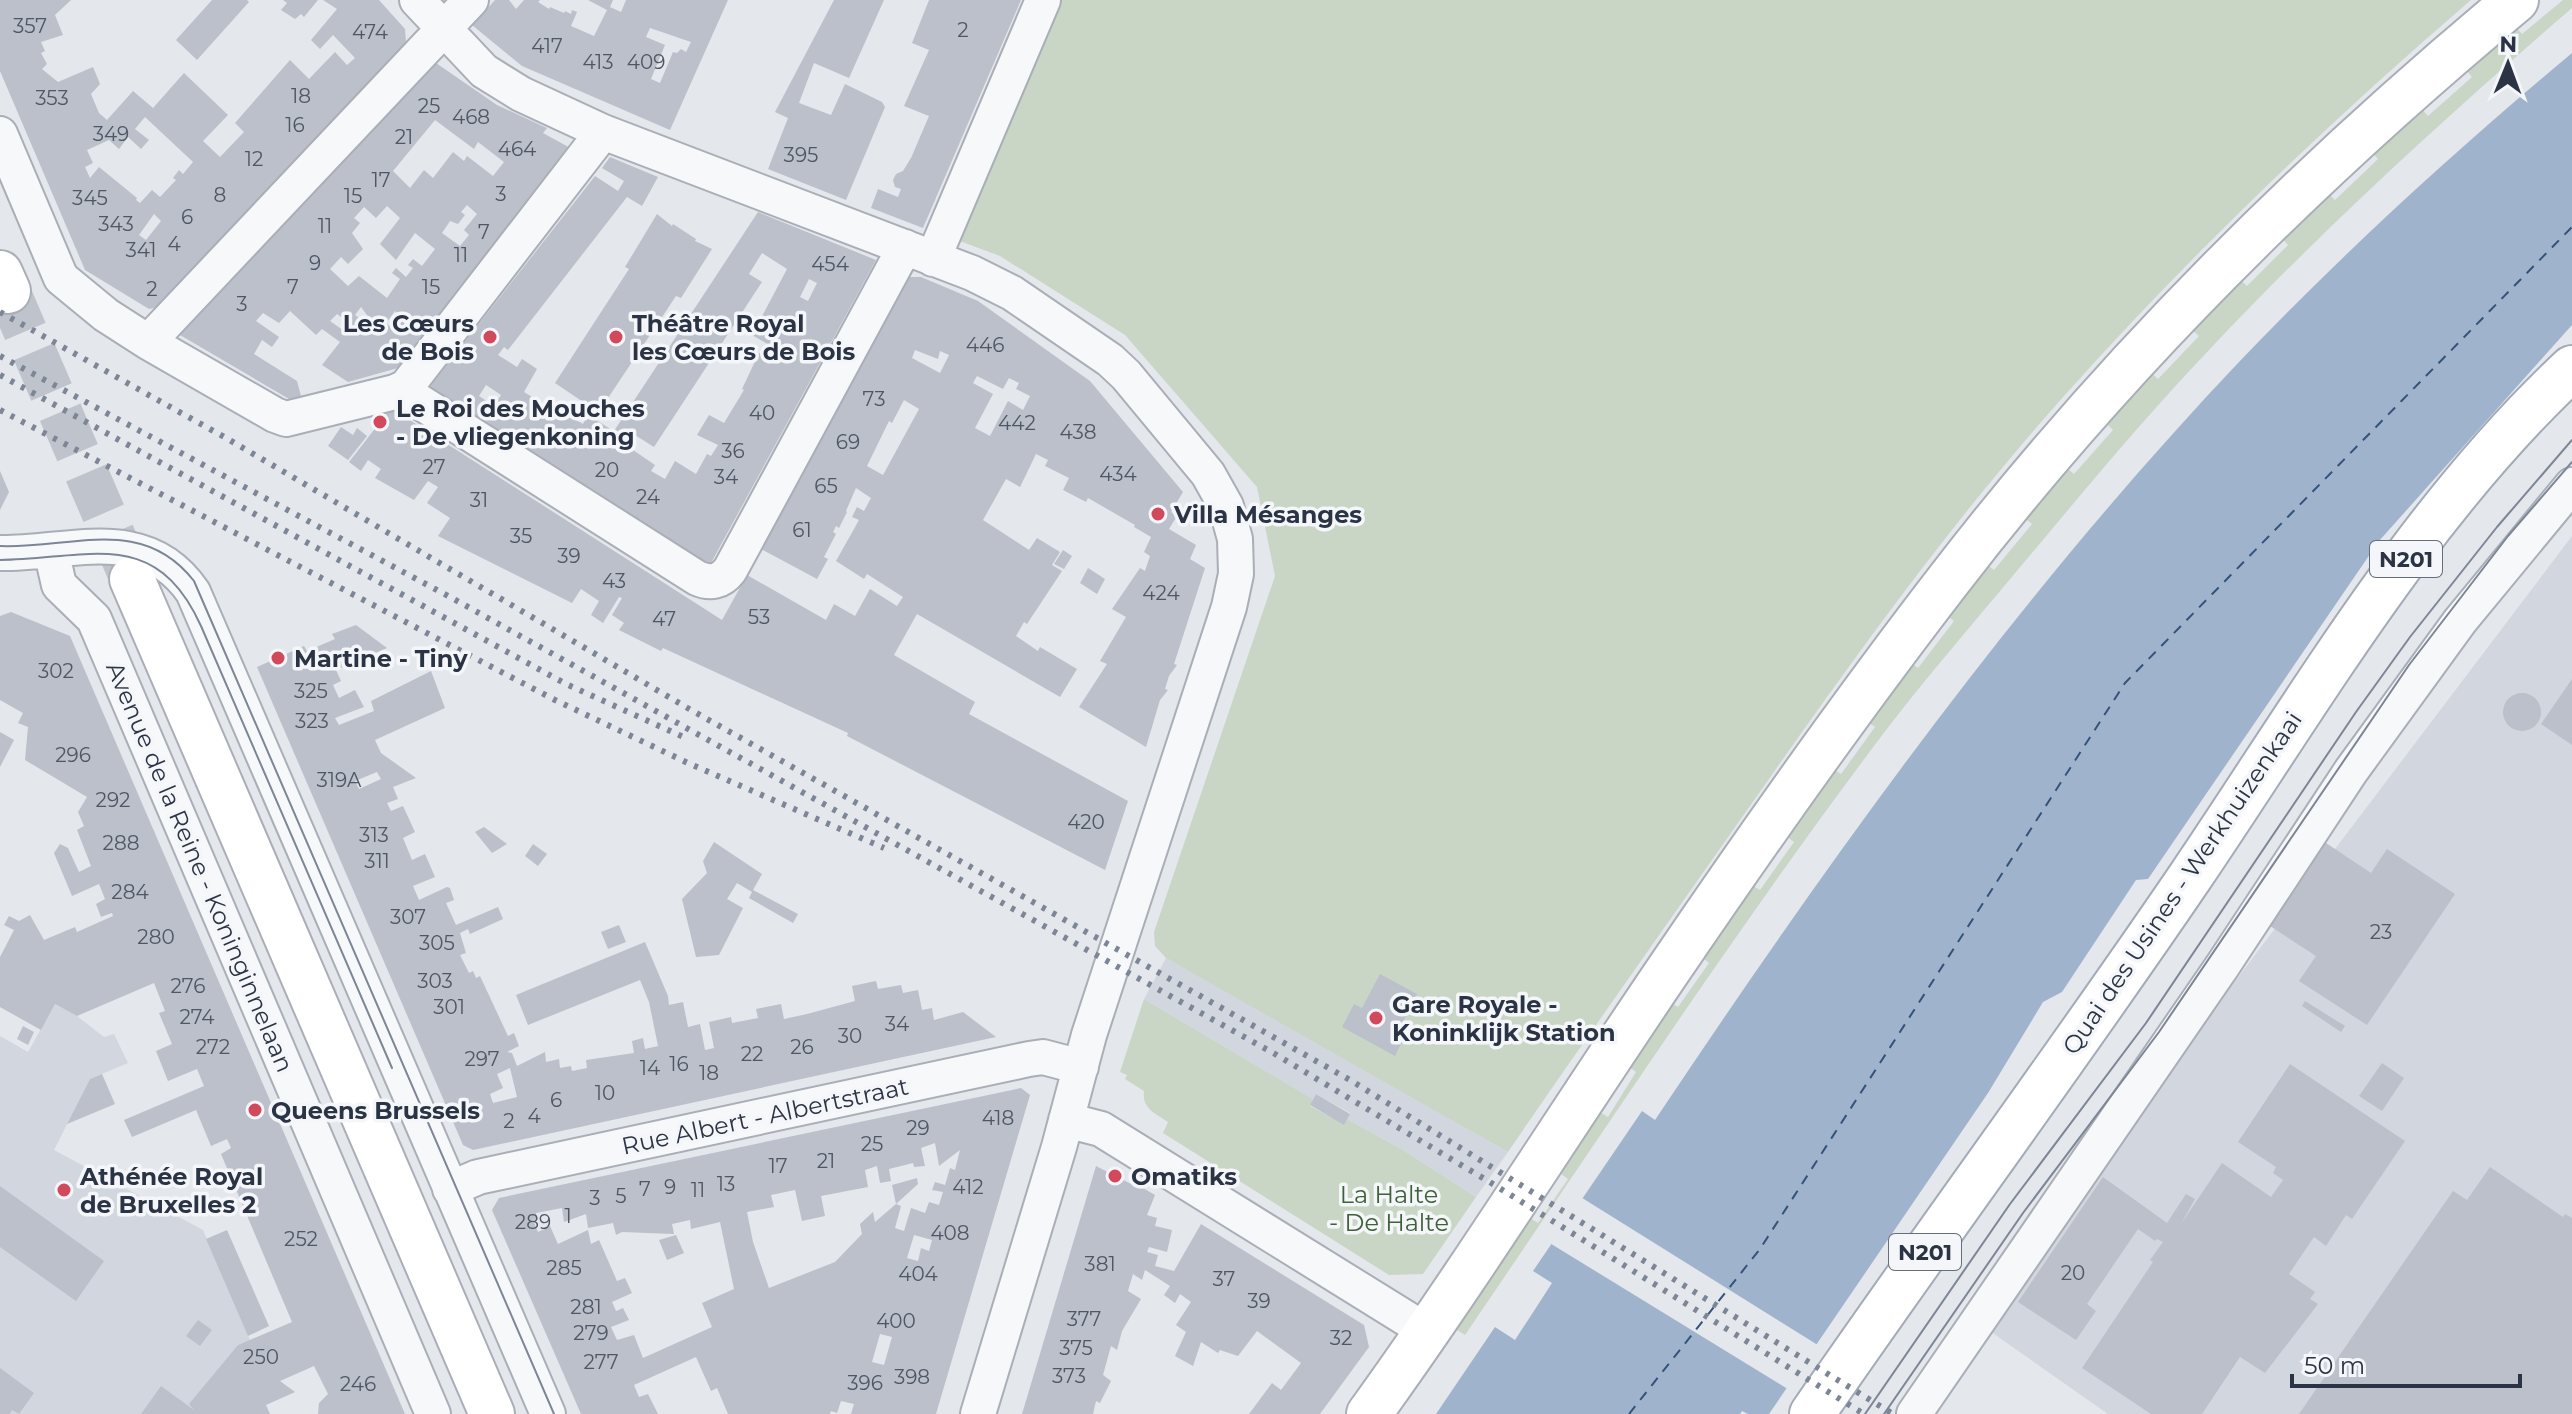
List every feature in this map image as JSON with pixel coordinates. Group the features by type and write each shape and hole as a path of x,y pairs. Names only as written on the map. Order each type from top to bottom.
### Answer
{"main road":[{"path":"1369,1414 1428,1332 1659,984 1821,750 1951,576 2020,491 2207,284 2278,213 2455,51 2516,0"},
{"name":"Quai des Usines - Werkhuizenkaai","path":"1812,1414 2160,922 2380,592 2462,488 2540,398 2572,368"},
{"name":"Avenue de la Reine - Koninginnelaan","path":"149,571 492,1414"}],"street":[{"path":"417,0 484,71 502,84 603,132 972,273 1012,293 1091,345 1126,375 1208,474 1226,506 1235,539 1236,574 1229,607 1169,784 978,1414"},
{"path":"148,342 471,0"},
{"path":"401,390 697,578 719,580 730,570 919,253 1043,0"},
{"path":"0,134 61,278 106,315 148,342 286,419 401,390 410,382 603,132"},
{"path":"1914,1414 2223,965 2369,746 2460,621 2572,485"},
{"path":"0,553 119,547 148,554 149,571 187,584 198,601 548,1414"},
{"name":"Avenue de la Reine - Koninginnelaan","path":"51,550 59,585 94,619 433,1414"},
{"name":"Rue Albert - Albertstraat","path":"450,1189 478,1177 1029,1059 1043,1057 1081,1067"},
{"path":"1066,1120 1101,1129 1428,1332"}],"shaded area":[{"path":"2572,536 2572,1414 2108,1414 1977,1322"},
{"path":"1166,958 1508,1152 1476,1197 1403,1150 1347,1119 1350,1113 1316,1094 1313,1099 1144,999"},
{"name":"Athénée Royal de Bruxelles 2","path":"55,1004 104,1037 114,1034 128,1063 90,1079 54,1150 203,1230 250,1340 238,1345 202,1414 0,1414 0,1036 28,1052"}],"green space":[{"path":"1061,0 2471,0 2312,142 2211,241 2112,343 2020,447 1935,551 1855,659 1508,1152 1166,958 1155,946 1154,932 1275,576 1257,487 1125,335 1000,256 957,240"},
{"path":"2563,0 2572,0 2572,8 2387,174 2210,349 2111,459 1948,653 1883,734 1775,882 1465,1335 1454,1328 1527,1216 1538,1223 1568,1179 1557,1171 1596,1110 1608,1117 1636,1072 1625,1064 1667,1000 1678,1007 1709,963 1698,954 1748,883 1760,890 1794,842 1783,834 1830,767 1841,774 1875,727 1864,719 1907,660 1918,668 1954,621 1943,613 1983,562 1994,570 2032,524 2021,515 2063,465 2074,474 2113,430 2103,420 2148,370 2158,379 2199,336 2189,327 2237,277 2247,286 2288,245 2279,235 2325,190 2335,200 2378,159 2369,149 2418,105 2428,116 2472,77 2463,66 2513,24 2522,34"},
{"name":"La Halte - De Halte","path":"1144,999 1313,1099 1310,1106 1344,1124 1347,1119 1403,1150 1476,1197 1423,1274 1389,1275 1163,1133 1168,1122 1150,1110 1144,1091 1120,1072"}],"water":[{"path":"2572,53 2572,325 2379,541 2148,879 2136,880 2062,992 2043,1002 1988,1093 1769,1414 1742,1411 1740,1414 1436,1414 1495,1327 1515,1340 1552,1283 1533,1271 1642,1111 1655,1120 1860,825 2004,634 2080,541 2158,450 2319,281 2443,164"}],"pier":[{"path":"1579,1196 1821,1347 1791,1391 1548,1242"}],"building":[{"path":"0,0 71,0 55,15 63,35 41,42 45,51 41,53 47,64 42,69 58,82 93,67 100,84 91,94 99,113 107,120 133,91 153,108 184,73 228,115 203,141 220,157 244,132 235,123 290,60 309,79 335,52 347,65 355,58 333,35 320,49 311,40 337,9 323,0 379,0 405,29 406,42 160,307 149,309 85,270 0,71","holes":["145,117 193,162 183,174 179,170 173,178 176,180 160,197 152,190 140,203 99,167 90,178 85,167 93,163 87,150 109,140 119,149 128,137 141,149 149,140 135,129","154,214 161,221 146,240 139,235"]},
{"path":"212,0 249,2 197,60 176,40"},
{"path":"283,0 318,0 304,17 301,14 295,19 281,10 287,3"},
{"path":"495,0 509,0 516,9 524,0 540,0 538,2 549,9 571,14 572,10 577,12 571,26 594,36 607,10 588,0 613,0 610,7 621,12 626,0 728,0 670,130 522,66 472,25","holes":["650,28 691,42 686,52 681,49 673,52 660,83 651,79 665,45 646,37"]},
{"path":"834,0 884,0 849,78 814,63 799,103 831,115 845,84 882,102 885,107 846,200 768,169 788,118 775,112"},
{"path":"929,0 1021,0 923,228 871,208 878,189 898,197 901,189 895,187 893,180 911,158 929,116 904,106 929,50 912,43"},
{"path":"436,63 497,105 547,128 543,133 574,150 405,366 348,382 322,365 340,342 322,329 316,335 290,311 279,323 263,313 256,321 279,337 272,347 262,340 254,354 297,381 301,396 289,399 180,335","holes":["435,120 474,149 478,142 504,162 493,176 467,156 464,161 453,152 433,178 424,170 410,188 393,171","467,205 477,214 464,230 469,235 460,246 442,233 450,221 458,224 465,215 461,212","387,206 400,218 380,244 396,260 415,233 435,249 422,266 413,259 408,265 413,268 406,277 396,268 392,273 400,279 387,298 359,276 348,286 330,269 341,257 348,264 363,249 352,233 360,223 354,218 364,207 376,218","361,307 372,322 375,318 387,322 395,311 404,319 395,330 387,324 384,329 376,321 372,327 355,315","337,314 352,325 347,333 330,321"]},
{"path":"610,157 658,177 642,206 627,197 508,350 504,347 498,355 517,367 522,359 537,369 524,392 566,418 567,415 583,424 592,408 555,383 629,269 625,267 657,214 712,249 681,298 676,296 594,419 614,431 758,212 876,260 711,563 704,566 431,392 431,385 595,176 618,191 624,181 602,168","holes":["762,253 787,269 752,335 783,353 777,363 759,353 744,390 724,423 709,415 697,435 718,445 711,456 707,454 696,474 675,461 665,479 651,471 655,465 627,449 635,435 654,447 762,282 749,274","809,279 817,283 808,301 800,297","486,385 501,395 494,406 479,396"]},
{"path":"908,277 921,277 978,301 1090,381 1183,492 1171,512 1177,516 1169,529 1196,545 1190,559 1205,568 1174,664 1177,665 1169,676 1165,689 1168,690 1160,700 1146,747 1079,707 1107,664 1100,661 1126,617 1112,609 1140,568 1145,571 1150,556 1144,552 1151,537 1088,498 1086,502 1063,490 1069,478 1045,466 1048,460 1036,454 1020,487 1006,479 983,520 1029,550 1037,538 1060,552 1052,565 1062,571 1016,636 1038,651 1040,647 1077,669 1060,697 917,614 894,655 975,702 969,714 1128,801 1105,870 847,736 848,733 619,630 624,623 612,615 622,598 619,597 603,623 591,615 599,601 581,589 572,603 438,536 450,518 427,503 438,487 428,481 414,500 375,478 381,469 368,460 361,471 349,462 391,408 722,620 747,575 826,620 834,604 855,616 870,589 897,606 903,597 867,574 864,579 836,561 859,520 852,517 857,507 864,511 871,498 856,488 839,528 836,526 833,532 836,534 824,557 828,559 817,579 761,549","holes":["915,350 938,359 940,351 949,355 940,373 912,358","977,376 1003,389 1009,378 1019,383 1016,389 1030,396 1023,410 1008,401 990,436 975,428 993,394 973,383","904,400 919,409 883,475 867,466 889,421 892,423"]},
{"path":"341,427 353,435 357,428 367,436 348,460 328,446"},
{"path":"0,471 9,492 0,510"},
{"path":"1063,550 1072,556 1064,569 1054,564"},
{"path":"1088,568 1105,579 1097,594 1080,583"},
{"path":"11,612 70,636 405,1414 318,1414 319,1403 328,1394 314,1366 280,1381 295,1392 266,1405 270,1414 141,1414 161,1386 194,1410 189,1404 238,1345 292,1322 221,1154 231,1148 227,1139 211,1146 196,1110 132,1137 124,1120 204,1086 197,1069 168,1081 156,1051 172,1044 159,1013 165,1011 154,983 77,1016 55,1004 41,1030 0,1007 0,957 14,930 4,925 9,916 19,921 30,915 44,940 75,927 77,932 113,916 112,913 101,917 96,904 105,899 99,884 72,896 54,853 60,844 68,848 79,872 91,866 77,830 84,826 78,812 87,797 25,760 28,727 18,723 23,713 0,700 0,616"},
{"path":"356,625 387,648 336,670 341,681 333,685 339,698 355,690 364,707 335,718 339,725 374,711 371,701 431,671 445,708 375,740 381,753 416,778 393,787 398,799 387,803 391,811 403,806 415,832 403,838 412,860 425,854 435,877 413,886 419,900 450,888 454,900 446,903 456,925 498,907 503,919 470,934 468,929 460,933 466,953 460,955 469,973 473,971 476,978 480,976 508,1036 514,1033 519,1046 507,1052 512,1053 517,1066 545,1052 546,1062 559,1059 560,1068 571,1066 572,1071 587,1068 586,1060 634,1053 632,1041 643,1038 645,1049 658,1046 649,1002 640,980 528,1025 516,995 645,942 669,1005 683,1002 688,1027 700,1024 705,1050 714,1048 709,1022 731,1017 732,1023 758,1018 756,1009 781,1004 784,1019 807,1014 855,1001 852,986 876,981 878,989 901,985 903,993 918,990 922,1010 932,1008 934,1020 963,1012 996,1037 473,1150 463,1145 257,667 304,646 307,651 335,639 332,634","holes":["377,772 381,779 359,789 355,781","510,1068 517,1097 493,1103 490,1094 503,1088 497,1074"]},
{"path":"2572,679 2572,745 2541,724"},
{"path":"2522,693 2536,698 2541,712 2536,726 2522,731 2508,726 2503,712 2508,698"},
{"path":"0,732 14,740 0,767"},
{"path":"484,827 507,844 492,853 475,832"},
{"path":"2320,839 2371,873 2387,849 2455,894 2367,1025 2299,981 2316,956 2264,922"},
{"path":"714,842 762,874 753,890 798,914 793,923 749,898 752,892 737,883 727,899 743,908 719,955 696,957 682,899 707,873 703,861"},
{"path":"533,844 547,854 538,866 525,856"},
{"path":"619,925 626,942 608,949 601,932"},
{"name":"Gare Royale - Koninklijk Station","path":"1380,974 1417,994 1400,1027 1407,1031 1395,1056 1342,1027 1354,1004 1362,1008"},
{"path":"2305,1001 2345,1026 2341,1032 2302,1006"},
{"path":"23,1026 34,1032 28,1045 17,1039"},
{"path":"2382,1063 2404,1078 2382,1111 2359,1096"},
{"path":"2290,1064 2405,1141 2352,1219 2346,1215 2326,1246 2314,1237 2289,1274 2315,1292 2310,1299 2318,1304 2265,1373 2240,1357 2202,1414 2151,1414 2082,1368 2153,1262 2150,1260 2163,1242 2155,1241 2138,1229 2087,1304 2096,1311 2076,1340 2018,1302 2103,1177 2167,1223 2186,1194 2195,1199 2181,1224 2222,1163 2271,1197 2283,1180 2273,1173 2276,1167 2238,1142"},
{"path":"102,1074 115,1104 67,1124 90,1079"},
{"path":"1021,1088 1030,1095 936,1414 851,1414 854,1404 841,1401 837,1413 831,1411 830,1414 728,1414 717,1388 711,1391 696,1357 634,1385 639,1397 648,1394 658,1414 581,1414 492,1210 499,1198","holes":["935,1143 939,1166 960,1150 955,1170 950,1168 945,1185 935,1182 932,1190 943,1192 939,1205 929,1202 925,1213 911,1208 904,1231 895,1228 901,1206 896,1204 875,1222 873,1212 860,1224 862,1234 835,1262 769,1288 753,1242 747,1212 774,1207 771,1195 795,1190 802,1221 825,1216 821,1196 868,1187 865,1170 877,1166 880,1183 891,1181 889,1169 913,1163 914,1167 925,1166 921,1148","562,1208 564,1222 586,1214 588,1228 613,1223 616,1235 622,1232 674,1234 672,1224 690,1220 691,1229 720,1222 734,1289 702,1303 712,1327 643,1358 634,1335 617,1340 611,1327 629,1320 623,1308 616,1311 612,1302 632,1293 625,1278 617,1281 599,1240 591,1244 588,1230 558,1244 550,1226 538,1232 533,1220 537,1219 536,1213","914,1235 932,1240 929,1251 921,1248 918,1261 907,1258","880,1334 892,1337 884,1365 872,1362"]},
{"path":"1316,1094 1350,1114 1344,1125 1310,1105"},
{"path":"1096,1166 1155,1195 1147,1215 1157,1218 1155,1226 1172,1230 1167,1252 1149,1247 1147,1252 1158,1255 1155,1266 1174,1271 1201,1224 1364,1325 1369,1347 1320,1414 1249,1414 1272,1383 1281,1390 1301,1363 1257,1331 1238,1356 1220,1350 1218,1353 1201,1342 1193,1366 1175,1356 1186,1332 1176,1325 1191,1302 1180,1294 1175,1303 1164,1295 1170,1286 1145,1270 1142,1280 1133,1274 1128,1291 1141,1299 1122,1331 1117,1350 1111,1346 1103,1375 1111,1381 1100,1403 1096,1401 1093,1414 1022,1414"},
{"path":"2490,1167 2563,1217 2565,1214 2572,1218 2572,1414 2299,1414 2453,1191 2467,1200"},
{"path":"917,1178 918,1184 896,1204 892,1185"},
{"path":"0,1186 104,1261 76,1301 0,1247"},
{"path":"227,1230 269,1326 248,1336 206,1239"},
{"path":"676,1235 684,1253 667,1260 659,1240"},
{"path":"198,1320 212,1330 200,1346 186,1336"},
{"path":"0,1368 34,1393 19,1414 12,1410 10,1414 0,1414"}],"ferry route":[{"path":"1629,1414 1760,1249 2125,683 2572,227"}],"tunnel":[{"path":"8,291 132,579"}],"tram line":[{"path":"1865,1414 2010,1204 2146,1023 2410,637 2497,527 2572,440"},
{"path":"1884,1414 2023,1213 2159,1032 2409,665 2508,536 2572,462"},
{"path":"0,546 128,541 152,548 174,560 194,581 554,1414"},
{"path":"0,560 117,555 141,560 163,573 183,594 201,626 392,1068"}],"railway":[{"path":"0,312 226,438 691,710 1350,1080 1893,1414"},
{"path":"0,356 450,597 1275,1054 1488,1181 1864,1414"},
{"path":"0,375 566,684 688,739"},
{"path":"0,410 555,700 688,763 884,848"}],"place":[{"name":"Les Cœurs de Bois","path":"490,337"},
{"name":"Théâtre Royal les Cœurs de Bois","path":"616,337"},
{"name":"Le Roi des Mouches - De vliegenkoning","path":"380,422"},
{"name":"Villa Mésanges","path":"1158,514"},
{"name":"Martine - Tiny","path":"278,658"},
{"name":"Gare Royale - Koninklijk Station","path":"1376,1018"},
{"name":"Queens Brussels","path":"255,1110"},
{"name":"Omatiks","path":"1115,1176"},
{"name":"Athénée Royal de Bruxelles 2","path":"64,1190"}]}
